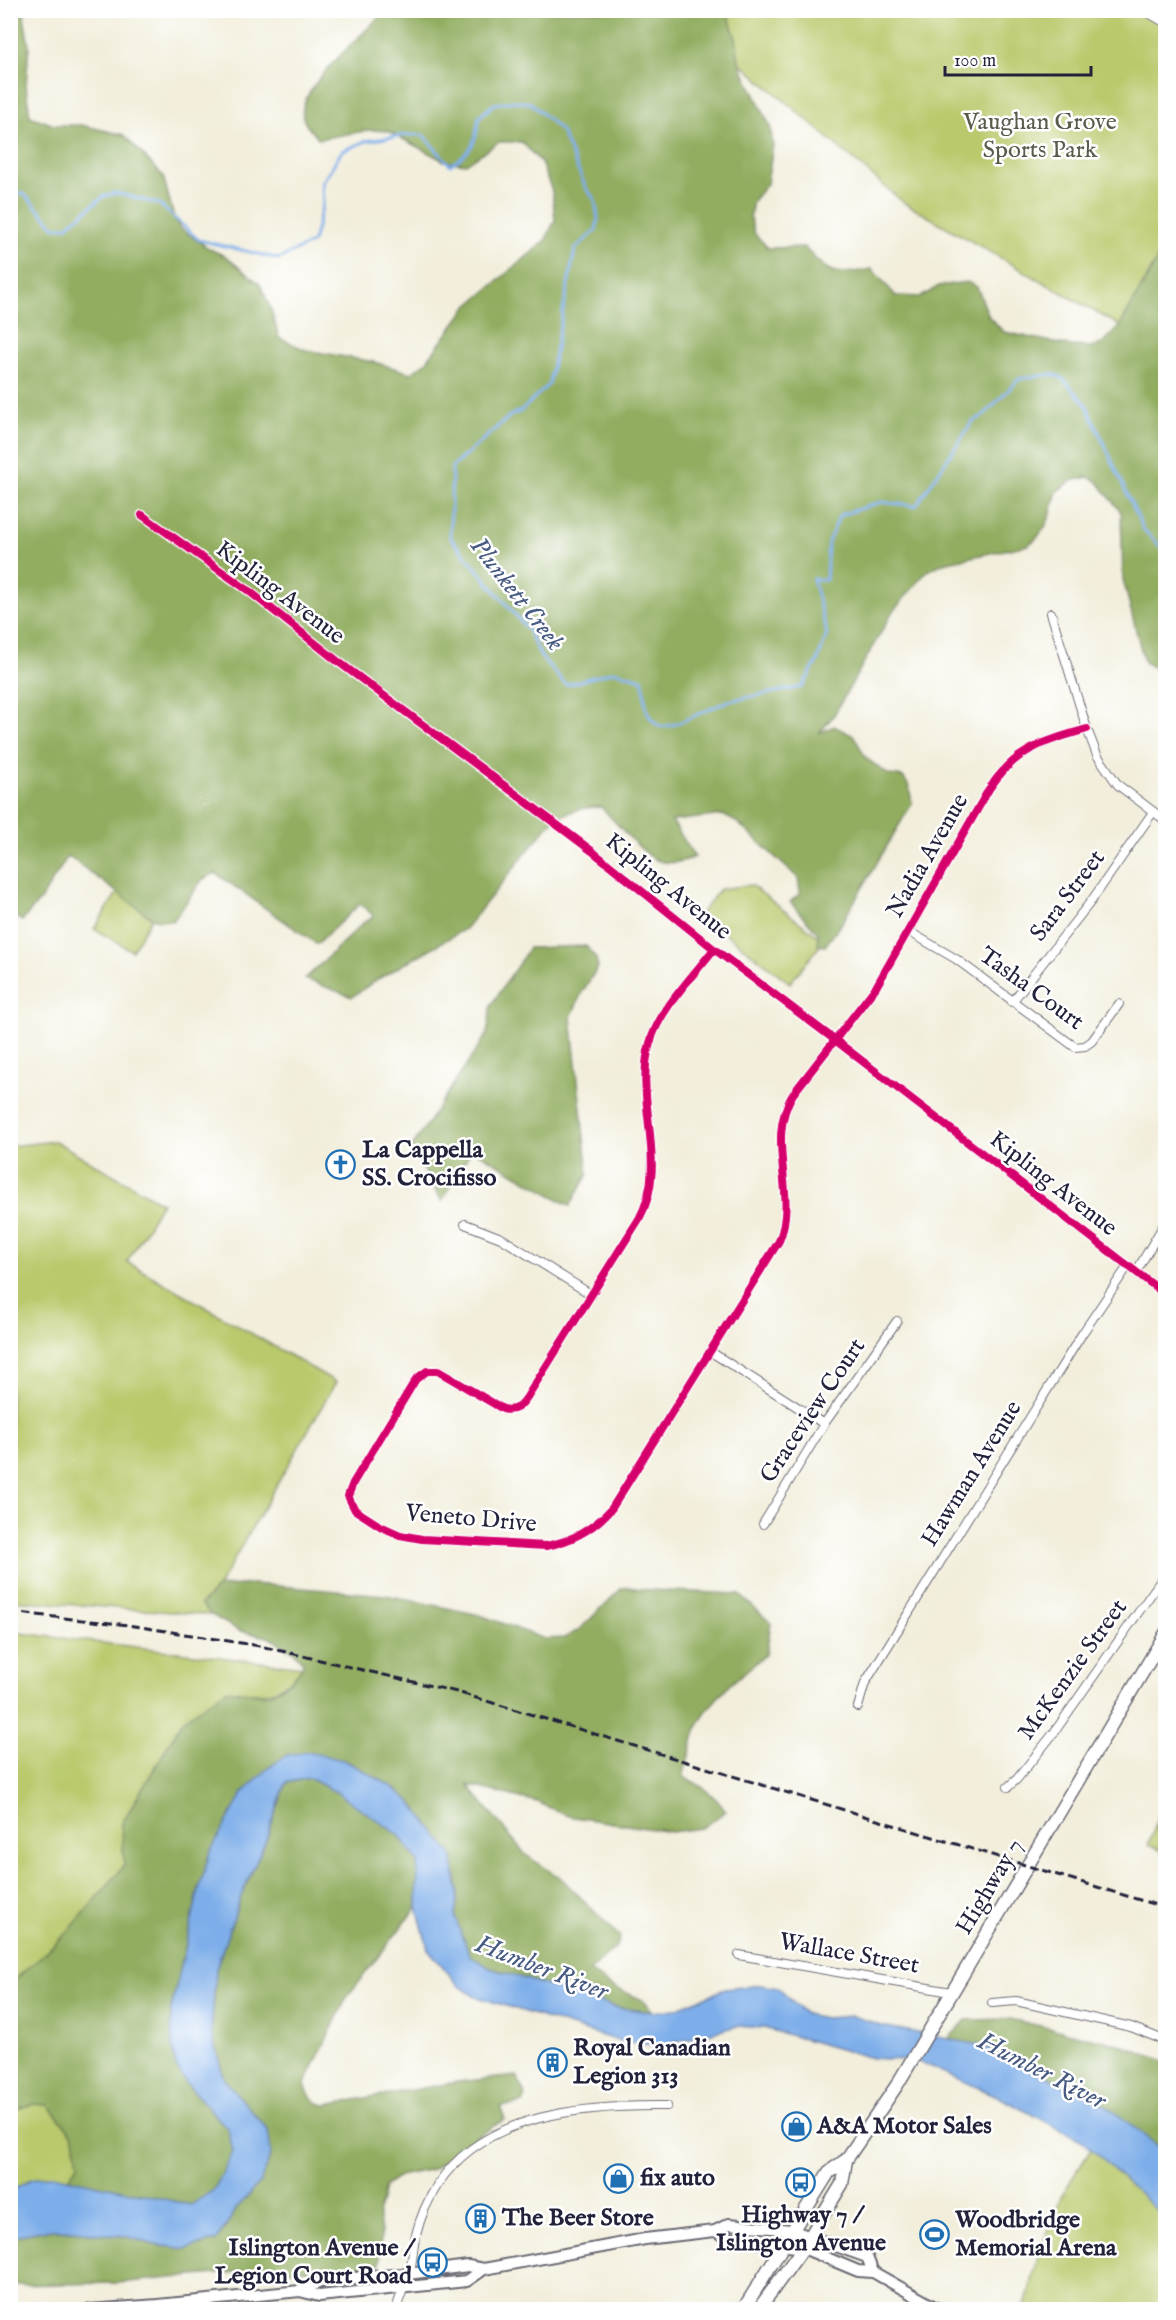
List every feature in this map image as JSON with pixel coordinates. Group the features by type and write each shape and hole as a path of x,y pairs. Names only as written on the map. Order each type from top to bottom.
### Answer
{"main road":[{"name":"Highway 7","path":"746,2310 746,2305 782,2244 829,2172 846,2160 897,2085 1166,1633"},
{"name":"Highway 7","path":"758,2310 803,2248 842,2184 846,2160"},
{"path":"89,2310 300,2291 325,2280 408,2274 468,2266 484,2269 645,2239 715,2231 729,2224 791,2230 810,2235 867,2257 873,2272"},
{"path":"715,2231 731,2239 803,2248 858,2271 873,2272 936,2309"},
{"path":"300,2291 319,2296 466,2281 484,2269"}],"street":[{"path":"1143,10 1166,23"},
{"name":"Kipling Avenue","path":"142,515 249,591 336,660 592,851 714,949 1166,1295"},
{"path":"1051,613 1097,755 1111,777 1129,794 1166,821"},
{"name":"Nadia Avenue","path":"835,1040 868,999 989,789 1002,771 1025,752 1087,729"},
{"name":"Sara Street","path":"1012,1002 1092,900 1154,812"},
{"name":"Tasha Court","path":"908,931 956,959 1075,1047 1085,1046 1092,1041 1119,1004"},
{"name":"Veneto Drive","path":"714,949 659,1022 648,1050 646,1074 652,1168 650,1195 639,1219 527,1396 517,1409 510,1411 438,1371 427,1371 421,1374 409,1390 350,1489 349,1502 355,1510 389,1531 410,1537 533,1546 559,1544 593,1527 612,1508 774,1251 782,1233 786,1206 780,1142 784,1113 793,1094 835,1040"},
{"path":"1136,1272 1166,1221"},
{"path":"465,1224 501,1238 591,1295"},
{"name":"Hawman Avenue","path":"858,1707 865,1683 1082,1334 1128,1266"},
{"name":"Graceview Court","path":"763,1524 824,1424 897,1321"},
{"path":"711,1352 824,1424"},
{"name":"McKenzie Street","path":"1008,1787 1053,1734 1166,1573"},
{"name":"Wallace Street","path":"739,1955 951,1992"},
{"path":"992,2003 1016,2001 1131,2027 1166,2041"},
{"path":"396,2310 408,2274 416,2235 438,2184 456,2163 487,2140 512,2127 542,2117 631,2105 667,2106"}],"green space":[{"path":"11,11 26,11 24,16 29,46 26,86 30,116 54,125 81,125 124,135 163,176 174,217 180,228 210,249 225,256 260,284 271,309 279,338 306,350 374,362 411,373 426,362 467,307 545,241 555,220 552,191 541,163 522,142 499,142 466,164 444,161 388,131 370,130 319,139 307,127 303,117 304,105 310,91 334,62 384,11 727,11 736,39 739,62 770,126 773,145 767,184 753,201 750,216 754,233 768,248 804,247 827,269 840,273 872,269 896,296 921,297 939,286 967,282 977,287 989,317 1004,332 1071,346 1091,347 1102,344 1120,326 1165,245 1166,363 1160,376 1166,381 1165,673 1144,662 1123,579 1121,512 1097,481 1088,477 1072,481 1057,491 1044,528 1028,545 943,563 926,572 892,613 834,715 819,733 834,726 854,736 866,758 889,775 903,777 909,786 912,803 840,926 825,946 818,945 818,933 790,902 800,893 798,878 738,823 723,815 672,821 695,857 668,863 659,861 646,853 601,807 571,812 552,822 465,929 378,979 352,997 305,979 364,922 374,916 360,904 317,944 215,873 202,880 173,921 157,920 68,856 41,899 22,921 11,914"},
{"name":"Vaughan Grove Sports Park","path":"727,11 1165,11 1165,245 1120,326 904,203 739,62 736,39"},
{"path":"751,885 824,941 790,983 700,914 720,889"},
{"path":"119,890 156,911 132,951 94,929"},
{"path":"586,946 596,958 598,967 582,992 571,1017 588,1174 570,1206 472,1149 442,1201 411,1148 487,1034 491,1005 529,948"},
{"path":"55,1141 162,1203 127,1262 336,1382 218,1587 202,1603 211,1615 11,1600 10,1146"},
{"path":"253,1584 386,1595 480,1615 545,1639 564,1638 579,1630 621,1589 628,1587 739,1594 771,1623 766,1654 727,1687 707,1710 697,1727 683,1777 707,1791 726,1811 702,1828 671,1832 568,1816 537,1802 468,1785 526,1855 562,1879 620,1937 617,1946 590,1971 607,1984 645,2001 652,2012 619,2008 529,1981 490,1968 470,1956 455,1917 458,1891 452,1855 411,1802 391,1786 344,1760 243,1793 210,1852 171,2009 172,2044 176,2066 187,2084 228,2128 233,2152 215,2189 192,2205 68,2179 78,2165 74,2136 48,2105 33,2104 11,2111 10,1984 69,1931 124,1866 122,1823 183,1720 226,1690 255,1694 270,1693 276,1691 299,1672 303,1662 293,1651 268,1637 240,1631 211,1615 201,1604 218,1587"},
{"path":"11,1632 303,1667 285,1685 268,1692 250,1693 226,1690 122,1823 124,1866 69,1931 11,1984"},
{"path":"309,1778 336,1792 399,1835 418,1861 417,1907 347,1997 305,2084 308,2092 315,2101 326,2105 457,2082 517,2076 526,2097 523,2103 500,2107 505,2119 467,2143 433,2169 399,2176 385,2185 378,2209 381,2233 380,2264 331,2269 249,2271 117,2283 11,2285 10,2241 20,2235 51,2229 124,2236 155,2245 186,2249 217,2240 237,2208 260,2182 268,2130 224,2079 211,2033 216,1969 241,1896 266,1840 286,1783"},
{"path":"1158,1820 1165,1823 1165,1852 1148,1845"},
{"path":"1010,2019 1118,2044 1165,2061 1165,2152 1158,2145 948,2039 966,2020"},
{"path":"33,2104 48,2105 74,2136 78,2165 68,2179 38,2178 11,2191 11,2111"},
{"path":"1091,2148 1165,2218 1165,2309 1024,2310 1041,2248 1062,2195"}],"water":[{"path":"308,1752 344,1760 391,1786 411,1802 452,1855 458,1891 455,1917 470,1956 490,1968 619,2008 652,2012 675,2009 725,1989 760,1985 778,1988 805,2014 825,2018 853,2016 882,2026 984,2046 1107,2106 1165,2152 1165,2218 1083,2141 995,2095 917,2061 872,2058 764,2028 737,2026 666,2045 625,2043 474,1996 458,1985 428,1949 417,1907 418,1861 399,1835 336,1792 309,1778 286,1783 266,1840 241,1896 216,1969 211,2033 224,2079 268,2130 271,2154 260,2182 237,2208 217,2240 186,2249 155,2245 124,2236 51,2229 20,2235 11,2241 11,2191 31,2179 53,2175 191,2205 215,2189 233,2152 228,2129 187,2084 176,2066 172,2044 171,2009 210,1852 243,1793 268,1768 287,1755"}],"waterway":[{"name":"Plunkett Creek","path":"10,191 24,194 55,227 66,227 104,196 116,193 159,204 199,240 279,259 313,242 323,203 322,183 342,151 366,141 423,135 450,165 472,146 479,117 494,104 514,101 531,103 561,131 586,188 595,200 598,219 596,230 575,249 549,384 521,411 511,415 452,467 450,537 528,630 541,657 566,685 614,671 642,679 647,712 661,727 676,724 728,701 802,687 817,662 827,634 813,579 826,580 828,542 840,515 881,502 916,506 972,422 984,415 1019,379 1052,374 1062,378 1086,404 1143,529 1166,552"}],"railway":[{"path":"10,1612 128,1625 260,1646 457,1692 1166,1908"}],"cycle path":[{"path":"142,515 249,591 336,660 592,851 714,949 1166,1295"},
{"path":"714,949 669,1006 654,1031 650,1043 645,1087 652,1154 651,1176 648,1198 639,1219 527,1397 517,1408 503,1409 438,1371 427,1371 416,1379 353,1483 348,1496 355,1510 380,1526 400,1535 422,1539 546,1546 582,1533 612,1508 779,1241 786,1204 781,1130 785,1112 793,1094 876,987 999,775 1031,749 1056,738 1087,729"}],"place":[{"name":"La Cappella SS. Crocifisso","path":"341,1164"},
{"name":"Royal Canadian Legion 313","path":"552,2062"},
{"name":"A&A Motor Sales","path":"796,2126"},
{"name":"fix auto","path":"619,2178"},
{"name":"Highway 7 / Islington Avenue","path":"801,2182"},
{"name":"The Beer Store","path":"481,2218"},
{"name":"Woodbridge Memorial Arena","path":"934,2234"},
{"name":"Islington Avenue / Legion Court Road","path":"433,2262"}],"water label":[{"name":"Humber River","path":"542,1968"},
{"name":"Humber River","path":"1042,2071"}]}
